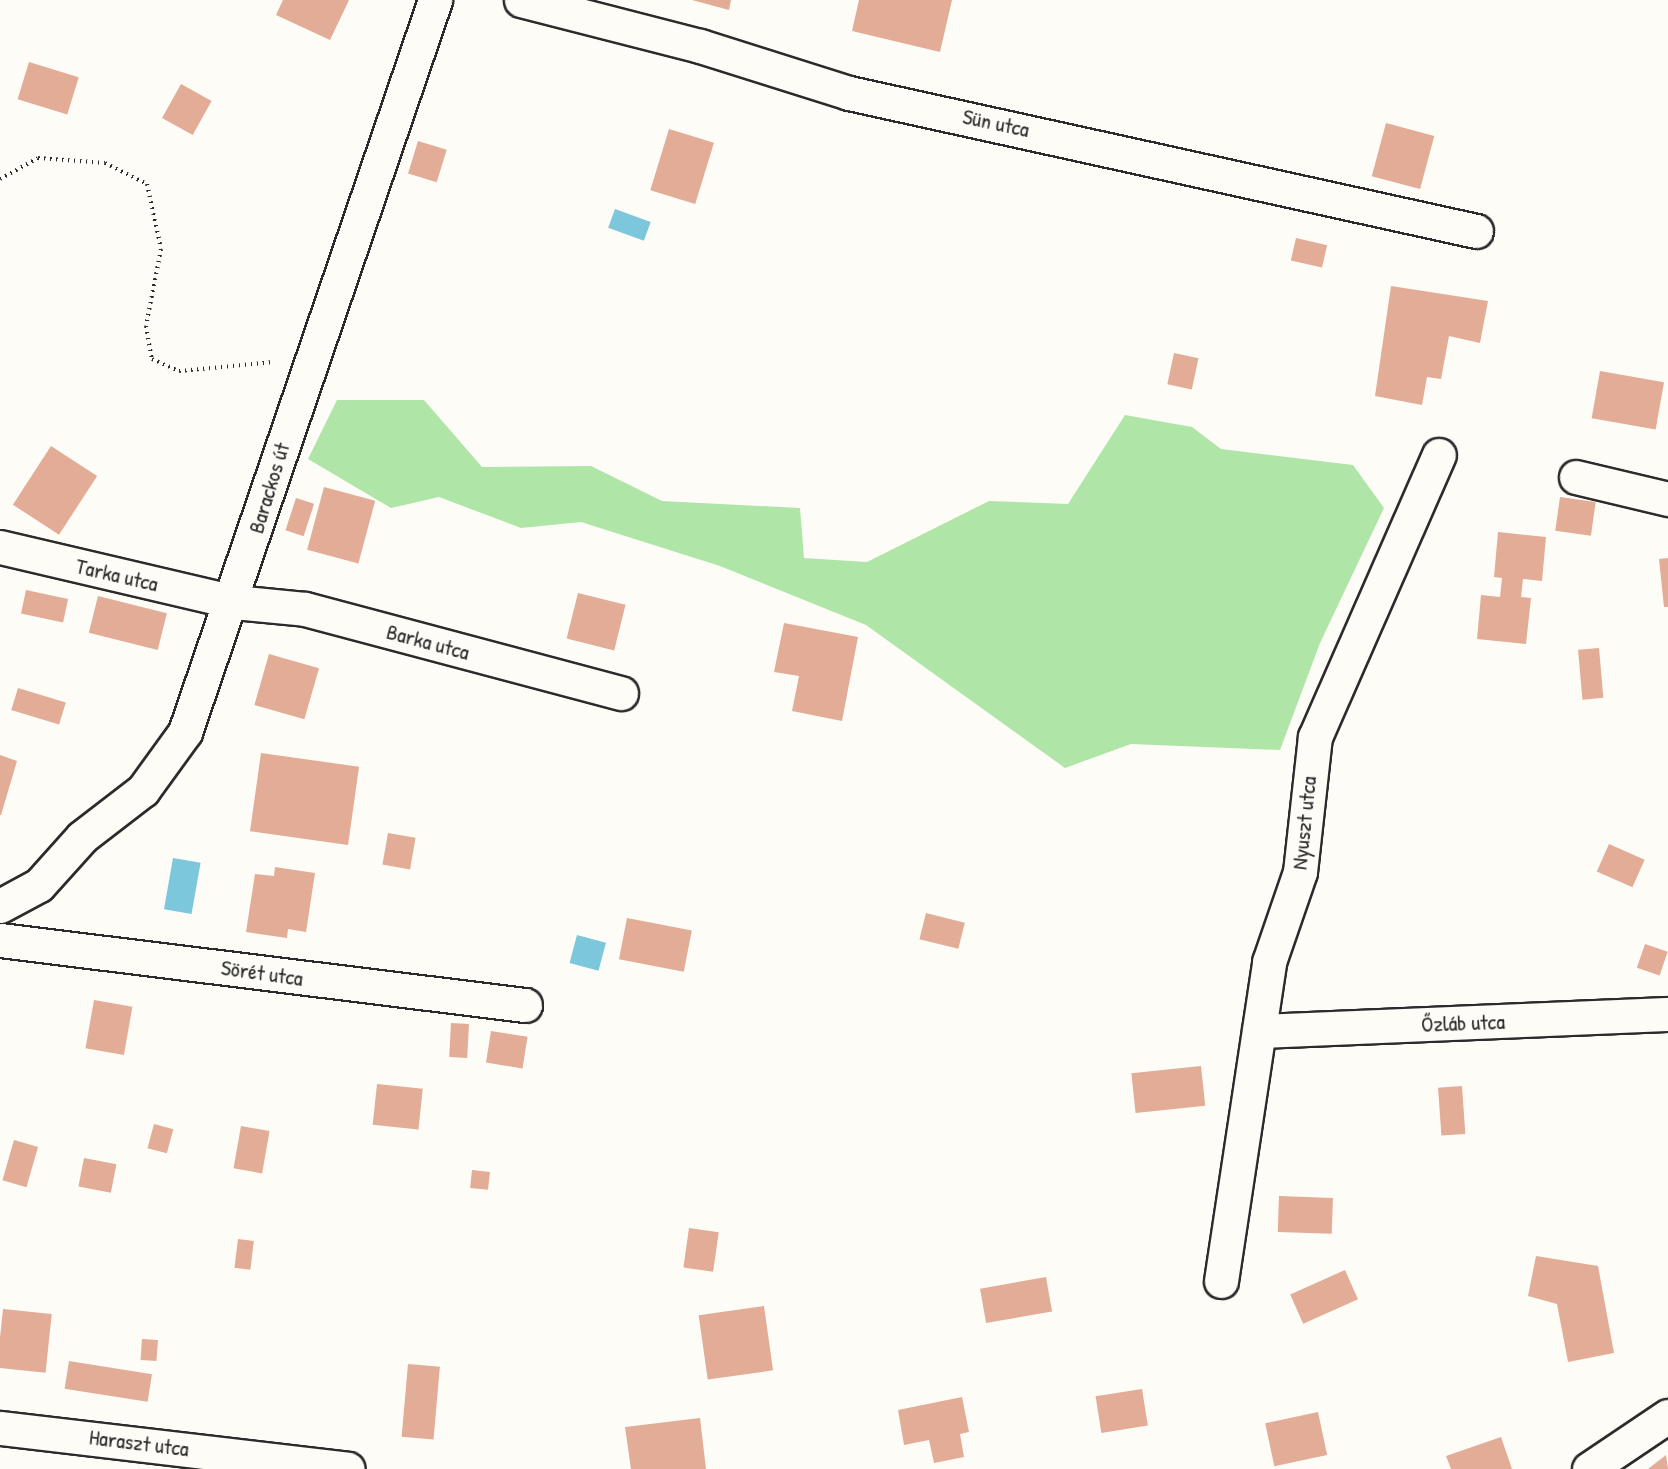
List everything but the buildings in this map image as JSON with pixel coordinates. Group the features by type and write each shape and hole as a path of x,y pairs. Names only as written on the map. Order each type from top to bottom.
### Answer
{"street":[{"name":"Barackos út","path":"0,906 39,885 82,837 143,790 185,732 234,602 311,359 435,0"},
{"name":"Sün utca","path":"521,0 700,46 849,93 1476,231"},
{"name":"Nyuszt utca","path":"1221,1281 1269,962 1300,872 1315,737 1439,455"},
{"path":"1576,477 1668,499"},
{"name":"Tarka utca","path":"0,547 234,602"},
{"name":"Barka utca","path":"234,602 305,609 621,693"},
{"name":"Sörét utca","path":"0,940 525,1005"},
{"name":"Őzláb utca","path":"1259,1031 1668,1014"},
{"path":"1589,1469 1668,1416"},
{"name":"Haraszt utca","path":"0,1428 348,1469"}],"path":[{"path":"0,179 38,158 105,163 147,184 161,249 146,326 152,359 179,371 311,359"}],"green space":[{"path":"337,400 424,400 482,467 591,466 662,501 800,508 804,558 867,562 989,501 1068,504 1125,415 1192,427 1221,449 1353,465 1384,508 1320,643 1280,750 1131,744 1065,768 866,625 720,566 581,522 521,528 439,497 391,508 308,459"}],"water":[{"path":"615,209 651,222 644,241 608,228"},
{"path":"173,858 201,863 192,914 164,909"},
{"path":"577,935 606,943 598,971 569,963"}]}
